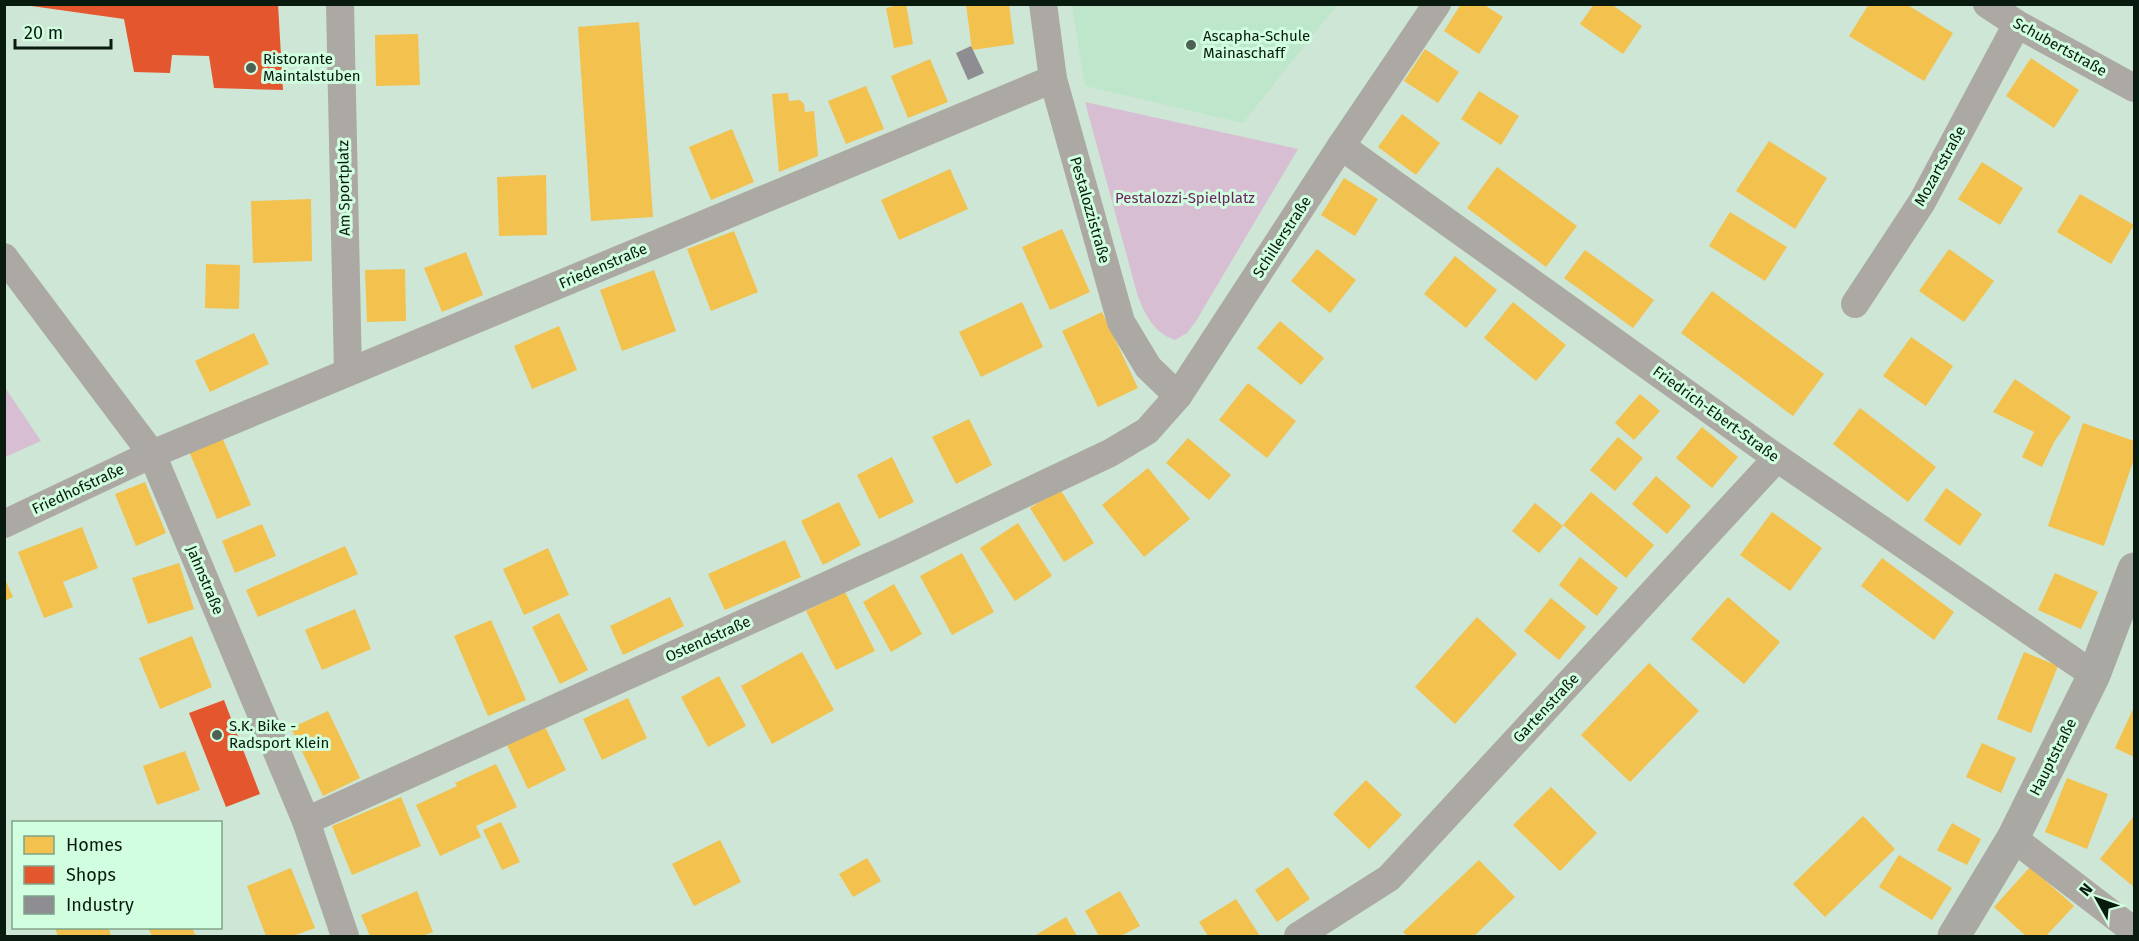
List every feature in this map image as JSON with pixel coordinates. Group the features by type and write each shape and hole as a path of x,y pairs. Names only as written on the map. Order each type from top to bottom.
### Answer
{"street":[{"name":"Am Sportplatz","path":"340,4 348,372"},
{"name":"Pestalozzistraße","path":"1043,4 1053,79 1121,322 1148,367 1178,396"},
{"name":"Schillerstraße","path":"1110,453 1147,431 1178,396 1341,146 1437,4"},
{"name":"Schubertstraße","path":"1987,4 2017,24 2134,88"},
{"name":"Mozartstraße","path":"1855,304 1922,202 2017,24"},
{"name":"Friedenstraße","path":"152,454 1053,79"},
{"name":"Friedrich-Ebert-Straße","path":"1341,146 1777,458 2094,675"},
{"name":"Jahnstraße","path":"13,268 152,454 306,821 345,936"},
{"name":"Ostendstraße","path":"306,821 891,556 1110,453"},
{"name":"Friedhofstraße","path":"4,524 152,454"},
{"name":"Gartenstraße","path":"1298,936 1389,878 1777,458"},
{"name":"Hauptstraße","path":"1954,936 2013,838 2094,675 2134,569"},
{"path":"2013,838 2134,931"}],"shaded area":[{"name":"Ascapha-Schule Mainaschaff","path":"1072,4 1337,5 1243,123 1085,86"}],"green space":[{"name":"Pestalozzi-Spielplatz","path":"1085,102 1298,149 1196,321 1187,333 1175,340 1156,328 1138,297"},
{"path":"4,386 41,441 5,457 4,457"}],"building: Homes":[{"path":"906,4 913,44 894,48 886,8"},
{"path":"966,4 1009,4 1014,44 972,50"},
{"path":"1461,4 1483,4 1503,17 1479,54 1444,31"},
{"path":"1594,4 1611,4 1642,26 1623,54 1580,24"},
{"path":"1869,4 1906,4 1953,33 1924,81 1849,36"},
{"path":"639,22 653,217 591,221 578,27"},
{"path":"418,34 420,85 376,86 375,35"},
{"path":"1425,49 1459,72 1438,103 1404,81"},
{"path":"2031,58 2079,90 2054,128 2006,96"},
{"path":"930,59 948,102 908,118 891,76"},
{"path":"866,86 884,129 846,144 828,101"},
{"path":"1479,91 1519,116 1501,145 1461,119"},
{"path":"788,93 789,101 800,100 804,104 805,112 814,111 818,156 779,172 772,94"},
{"path":"1402,114 1440,143 1416,175 1378,147"},
{"path":"732,129 754,182 711,200 689,147"},
{"path":"1769,141 1827,178 1795,229 1736,191"},
{"path":"1982,162 2023,188 2000,225 1958,199"},
{"path":"1497,167 1577,226 1546,267 1467,208"},
{"path":"950,169 968,209 899,240 881,200"},
{"path":"546,175 547,235 499,236 497,177"},
{"path":"1344,178 1378,199 1355,236 1321,215"},
{"path":"2080,194 2134,225 2111,264 2057,232"},
{"path":"311,199 312,261 253,263 251,201"},
{"path":"1730,212 1787,247 1765,281 1709,246"},
{"path":"1062,229 1090,292 1050,310 1022,247"},
{"path":"734,231 758,292 711,311 687,249"},
{"path":"1317,249 1356,280 1330,313 1291,281"},
{"path":"1949,249 1994,281 1964,322 1919,291"},
{"path":"1585,250 1654,300 1633,328 1564,278"},
{"path":"466,252 483,295 442,312 424,268"},
{"path":"1455,256 1497,290 1466,328 1424,294"},
{"path":"206,264 240,265 239,309 205,308"},
{"path":"405,269 406,321 367,322 365,270"},
{"path":"654,270 676,331 622,351 600,290"},
{"path":"1712,291 1824,374 1793,416 1681,333"},
{"path":"1022,302 1043,347 981,377 959,332"},
{"path":"1513,302 1566,345 1536,381 1484,338"},
{"path":"1102,312 1138,388 1098,407 1062,331"},
{"path":"1280,321 1324,358 1301,385 1257,348"},
{"path":"559,326 577,370 532,389 514,346"},
{"path":"254,333 269,364 210,392 195,361"},
{"path":"1911,337 1953,366 1926,406 1883,376"},
{"path":"2015,379 2071,417 2054,442 2042,467 2022,457 2034,432 1993,412"},
{"path":"1248,383 1296,421 1267,458 1219,420"},
{"path":"1640,394 1660,411 1634,440 1615,423"},
{"path":"1860,408 1936,467 1908,502 1833,444"},
{"path":"969,419 992,465 956,484 932,437"},
{"path":"2083,423 2134,441 2134,459 2104,546 2048,526"},
{"path":"1702,427 1738,457 1712,488 1676,458"},
{"path":"222,437 251,505 217,519 189,451"},
{"path":"1618,437 1643,458 1615,491 1590,470"},
{"path":"1188,438 1231,475 1209,500 1166,463"},
{"path":"892,457 914,502 879,519 857,475"},
{"path":"1148,468 1190,519 1144,557 1102,505"},
{"path":"1656,476 1691,506 1667,534 1632,504"},
{"path":"145,482 166,533 136,546 115,494"},
{"path":"1946,488 1982,514 1960,546 1924,520"},
{"path":"1060,489 1094,543 1064,562 1030,508"},
{"path":"1591,492 1654,545 1626,578 1563,525"},
{"path":"839,502 861,545 823,565 801,521"},
{"path":"1535,503 1563,526 1539,553 1512,531"},
{"path":"1772,512 1822,548 1790,591 1740,555"},
{"path":"1018,523 1052,576 1015,601 980,548"},
{"path":"262,524 276,556 235,573 222,541"},
{"path":"82,527 98,568 63,582 73,607 44,618 18,552"},
{"path":"785,540 801,577 725,610 708,574"},
{"path":"345,546 358,574 258,617 246,590"},
{"path":"548,548 569,595 524,615 503,569"},
{"path":"962,553 994,612 952,635 920,576"},
{"path":"1580,557 1618,588 1597,616 1559,585"},
{"path":"1882,558 1954,612 1934,640 1861,586"},
{"path":"179,563 194,609 148,624 132,578"},
{"path":"2055,573 2098,592 2081,629 2038,610"},
{"path":"4,577 13,597 4,601"},
{"path":"894,584 922,634 891,652 863,602"},
{"path":"845,592 875,651 836,670 806,611"},
{"path":"670,597 684,626 623,655 610,626"},
{"path":"1728,597 1780,642 1744,684 1691,639"},
{"path":"1551,598 1586,627 1559,660 1524,631"},
{"path":"355,609 371,649 322,670 305,630"},
{"path":"559,613 588,670 560,684 532,627"},
{"path":"1477,617 1517,654 1455,724 1415,687"},
{"path":"491,620 526,700 488,716 454,636"},
{"path":"192,636 212,687 160,709 139,658"},
{"path":"802,652 834,710 772,744 741,686"},
{"path":"2024,652 2058,666 2031,733 1997,719"},
{"path":"1649,663 1699,711 1630,782 1581,735"},
{"path":"719,676 746,726 708,747 681,697"},
{"path":"628,698 647,738 602,760 583,719"},
{"path":"2134,707 2134,757 2115,748"},
{"path":"328,711 360,778 323,796 291,728"},
{"path":"545,727 566,770 528,789 507,745"},
{"path":"1982,743 2016,758 2001,793 1966,777"},
{"path":"185,751 200,790 157,805 143,766"},
{"path":"496,764 517,807 476,826 481,837 440,856 416,805"},
{"path":"2067,778 2108,794 2087,849 2045,832"},
{"path":"1366,780 1402,815 1369,849 1333,814"},
{"path":"1551,787 1597,833 1560,871 1513,825"},
{"path":"401,797 421,846 352,875 332,826"},
{"path":"1863,816 1895,849 1825,917 1793,884"},
{"path":"2134,816 2134,887 2100,859"},
{"path":"501,822 520,862 502,870 483,830"},
{"path":"1952,823 1981,839 1967,865 1937,850"},
{"path":"720,840 741,882 694,906 672,864"},
{"path":"1899,855 1952,888 1932,920 1879,887"},
{"path":"867,858 881,881 853,897 839,874"},
{"path":"1479,860 1515,897 1474,936 1407,936 1403,932"},
{"path":"1288,867 1310,899 1277,922 1255,890"},
{"path":"2030,867 2074,906 2046,936 2026,936 1994,907"},
{"path":"291,868 315,928 293,936 266,936 247,886"},
{"path":"417,891 433,932 422,936 370,936 361,915"},
{"path":"1120,891 1140,926 1121,936 1099,936 1085,911"},
{"path":"1236,899 1260,936 1208,936 1199,922"},
{"path":"1066,917 1077,936 1034,936"},
{"path":"55,929 109,929 111,936 58,936"},
{"path":"148,929 192,929 196,936 152,936"}],"building: Shops":[{"path":"17,4 278,4 283,90 214,88 209,56 172,55 170,73 134,72 124,19"},
{"path":"224,700 260,794 226,807 189,713"}],"building: Industry":[{"path":"971,46 984,73 968,80 956,53"}],"place":[{"name":"Ascapha-Schule Mainaschaff","path":"1191,45"},
{"name":"Ristorante Maintalstuben","path":"251,68"},
{"name":"S.K. Bike - Radsport Klein","path":"217,735"}]}
